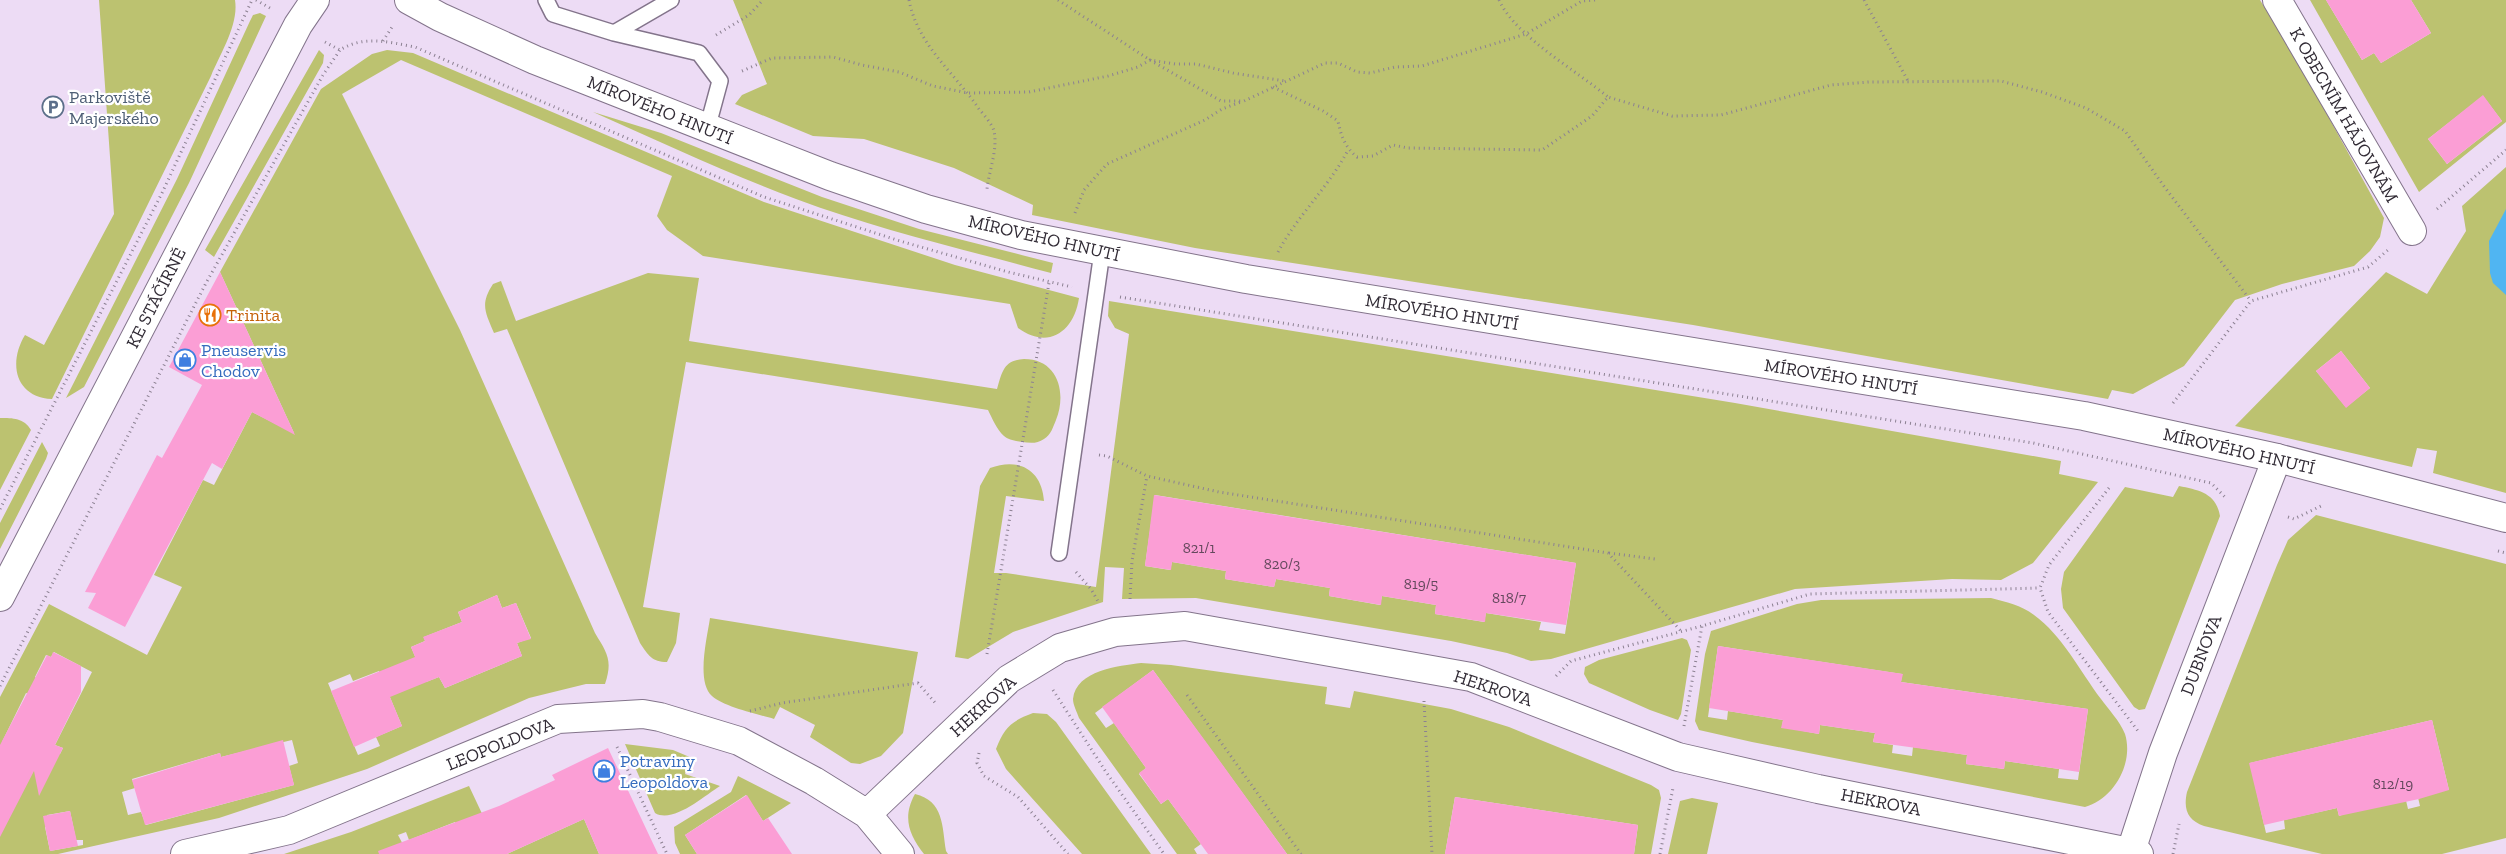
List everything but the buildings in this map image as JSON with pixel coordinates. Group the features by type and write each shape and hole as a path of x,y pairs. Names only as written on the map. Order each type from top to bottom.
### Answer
{"street":[{"name":"KE STÁČÍRNĚ","path":"0,597 298,24 315,0"},
{"name":"MÍROVÉHO HNUTÍ","path":"408,0 440,17 535,60 707,129 830,176 926,209 1021,235 1271,283 2084,416 2277,458 2506,518"},
{"name":"K OBECNÍM HÁJOVNÁM","path":"2277,0 2412,230"},
{"name":"DUBNOVA","path":"2133,853 2163,753 2277,458"},
{"name":"HEKROVA","path":"867,814 1009,680 1060,648 1116,632 1185,626 1471,677 1678,757 1828,791 2133,853"},
{"name":"LEOPOLDOVA","path":"185,854 289,830 558,719 643,714 660,717 739,741 814,781 867,814 900,854"}],"lane":[{"path":"546,0 553,14 614,33 699,53 720,80 707,129"},
{"path":"614,33 671,0"},
{"path":"1059,553 1102,252"}],"path":[{"path":"0,509 162,193 252,0"},
{"path":"256,0 270,8"},
{"path":"699,53 719,32 750,15 763,0"},
{"path":"909,0 924,42 968,93 994,130 994,152 987,188"},
{"path":"1058,0 1150,60 1221,100 1244,101"},
{"path":"1499,0 1505,13 1526,34 1608,97 1672,116 1722,115 1831,85 1908,80 2001,81 2086,108 2125,131 2163,186 2251,301"},
{"path":"1074,219 1084,190 1107,164 1197,124 1222,109 1244,101 1325,63 1338,63 1357,72 1370,73 1395,67 1422,66 1526,34 1582,1 1595,0"},
{"path":"1864,0 1908,80"},
{"path":"383,41 393,25"},
{"path":"0,686 206,283 323,75 340,50 351,43 366,40 383,41 415,47 764,197 900,241 1049,283 1079,289"},
{"path":"324,41 340,50"},
{"path":"720,80 772,58 833,57 899,72 933,86 968,93 1029,92 1067,86 1138,67 1150,60 1175,64 1196,64 1285,81"},
{"path":"1273,88 1323,110 1338,121 1340,135 1348,150 1357,157 1373,156 1393,145 1408,148 1542,150 1592,116 1608,97"},
{"path":"1266,320 1275,256 1284,240 1331,179 1348,150"},
{"path":"2173,404 2251,301 2368,267 2506,150"},
{"path":"986,662 1049,283"},
{"path":"1112,295 2033,443 2211,483 2226,496 2226,505"},
{"path":"1074,451 1107,456 1148,476 1228,493 1655,559"},
{"path":"1130,608 1132,561 1148,476"},
{"path":"2108,488 2049,565 2040,588 2048,612 2143,737 2163,753"},
{"path":"2285,516 2294,519 2321,505 2330,507"},
{"path":"2489,548 2506,553"},
{"path":"1059,553 1091,589 1116,632"},
{"path":"1608,553 1681,631"},
{"path":"1553,678 1571,660 1810,594 2040,588"},
{"path":"1428,670 1424,694 1432,854"},
{"path":"1048,683 1106,772 1164,854"},
{"path":"745,713 782,703 918,684"},
{"path":"1187,695 1301,854"},
{"path":"616,743 668,854"},
{"path":"981,745 977,763 984,776 1018,796 1068,854"},
{"path":"2173,854 2179,824"}],"green space":[{"path":"99,0 235,0 235,10 232,29 224,49 52,399 40,397 30,392 18,377 16,367 20,346 25,335 44,345 114,214"},
{"path":"733,0 2260,0 2301,67 2384,218 2380,237 2370,251 2354,266 2282,284 2235,300 2184,366 2133,394 2112,390 2108,399 1693,325 1195,248 1032,215 1033,205 954,168 864,139 813,136 735,104 742,95 767,84"},
{"path":"2310,0 2326,0 2362,60 2374,53 2381,63 2431,33 2411,0 2506,0 2506,122 2419,192","holes":["2483,96 2502,121 2447,164 2428,139"]},
{"path":"260,13 266,16 189,183 84,387 66,398 177,179 253,15"},
{"path":"319,50 324,55 323,63 214,257 205,250"},
{"path":"387,50 413,53 764,202 955,265 1079,298 1076,310 1072,320 1058,334 1049,337 1039,337 1018,328 1010,304 703,256 667,230 657,216 672,176 401,60 342,94 460,330 595,633 606,652 609,663 605,684 586,684 529,698 367,769 219,818 58,854 0,854 0,697 49,604 147,655 182,587 154,575 203,480 214,485 252,412 294,433 220,272 321,89 372,54","holes":["497,595 502,608 516,603 531,638 517,643 522,656 445,688 439,677 426,682 411,647 425,641 424,637 462,622 458,612","54,652 92,672 55,745 63,748 60,754 2,742 26,693 31,695 39,680 35,677 46,655 51,657","379,671 402,726 376,737 380,746 358,755 328,683 350,674 353,681","292,740 298,763 289,766 294,785 146,825 141,812 128,815 122,792 135,788 132,779 220,753 221,757","70,811 76,840 83,840 83,845 50,851 45,827 49,825 47,815"]},
{"path":"593,112 661,133 822,197 919,229 1053,263 1051,273 923,239 827,210 745,179"},
{"path":"2506,167 2506,493 2433,473 2437,451 2417,448 2412,467 2235,426 2386,272 2427,294 2466,231 2462,206","holes":["2341,351 2370,388 2346,407 2316,371"]},
{"path":"648,273 699,278 689,341 997,389 1004,368 1012,362 1024,359 1036,361 1052,371 1057,379 1060,399 1056,420 1050,433 1041,441 1022,442 1004,436 988,410 686,362 643,607 680,613 676,643 667,662 658,661 648,654 640,643 507,329 494,333 485,308 486,297 493,284 501,281 516,321"},
{"path":"1109,301 1735,403 2061,461 2059,474 2098,482 2033,563 2001,580 1952,579 1795,589 1551,659 1531,661 1507,653 1451,641 1196,598 1122,599 1124,568 1105,567 1103,602 1013,632 968,659 955,657 980,486 990,468 1010,464 1019,465 1027,469 1039,481 1044,501 1006,496 994,573 1006,573 1096,587 1129,334 1115,328 1108,316","holes":["1155,495 1576,563 1565,634 1539,630 1541,622 1486,613 1484,622 1435,614 1436,605 1382,596 1380,605 1329,596 1330,588 1276,579 1274,587 1225,579 1226,571 1172,562 1170,570 1145,566"]},
{"path":"0,418 22,421 31,430 0,490"},
{"path":"42,442 48,453 46,459 0,549 0,523"},
{"path":"2179,486 2200,491 2211,497 2218,508 2220,516 2145,709 2139,710 2134,707 2063,608 2061,589 2064,572 2125,487 2173,497"},
{"path":"2316,515 2506,564 2506,838 2442,854 2322,854 2204,826 2194,821 2188,814 2186,809 2187,792 2288,540","holes":["2432,720 2449,790 2416,789 2420,806 2408,809 2404,792 2339,816 2337,808 2284,820 2285,829 2266,833 2250,763"]},
{"path":"1991,598 2013,604 2029,612 2044,623 2062,643 2123,729 2127,745 2127,757 2124,768 2113,788 2095,803 2085,807 1699,730 1695,721 1705,654 1711,631 1797,604 1821,600","holes":["1718,646 1902,674 1901,682 2088,709 2078,780 2058,778 2059,769 2005,761 2004,769 1966,764 1967,755 1913,747 1912,756 1892,753 1893,745 1873,742 1875,733 1820,725 1819,734 1782,727 1783,720 1728,711 1727,720 1708,717"]},
{"path":"710,618 918,652 903,733 881,756 860,764 851,763 810,737 815,725 780,707 774,719 724,704 717,700 707,689 704,670 705,648"},
{"path":"1682,638 1687,640 1691,650 1681,714 1678,720 1650,710 1589,683 1584,674 1585,667 1599,660"},
{"path":"1141,663 1171,665 1327,687 1325,704 1350,708 1354,691 1451,709 1509,727 1651,785 1659,790 1661,798 1651,854 1634,854 1638,825 1455,797 1445,854 1287,854 1153,670 1095,713 1106,728 1114,723 1146,768 1139,774 1161,804 1168,799 1201,844 1194,849 1197,854 1177,854 1079,718 1073,701 1076,689 1090,676 1111,668"},
{"path":"1033,713 1047,714 1056,722 1151,854 1082,854 1006,769 996,749 999,742 1009,726"},
{"path":"625,744 673,750 692,758 685,774 720,786 679,812 670,815 655,813"},
{"path":"738,776 791,803 763,821 746,795 685,835 697,854 680,854 675,843 674,827 731,792"},
{"path":"469,786 501,854 467,854 455,822 409,840 406,832 398,835 408,854 284,854 351,832"},
{"path":"915,794 932,802 940,816 948,854 924,854 914,840 908,818 911,802"},
{"path":"1692,798 1718,803 1707,854 1668,854 1680,801"},
{"path":"584,819 599,854 507,854"}],"water":[{"path":"2506,209 2506,295 2493,283 2490,273 2489,241"}],"place":[{"name":"Parkoviště Majerského","path":"53,107"},
{"name":"Trinita","path":"210,315"},
{"name":"Pneuservis Chodov","path":"185,360"},
{"name":"Potraviny Leopoldova","path":"604,771"}]}
